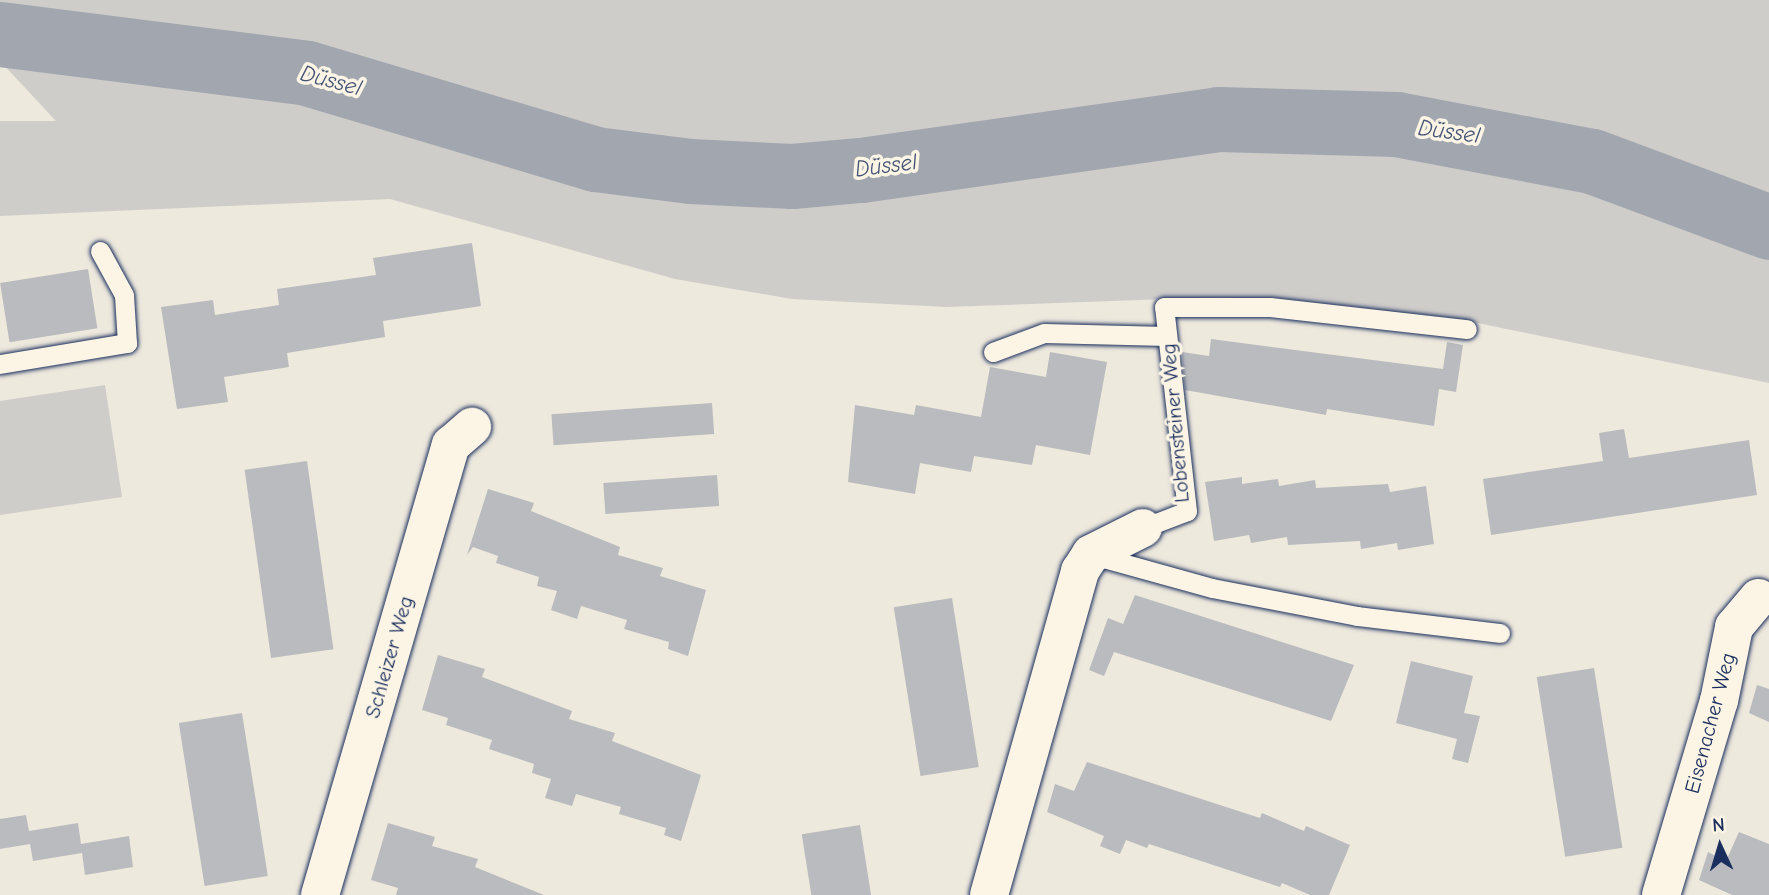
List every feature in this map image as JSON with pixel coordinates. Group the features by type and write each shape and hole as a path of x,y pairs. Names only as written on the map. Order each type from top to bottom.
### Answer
{"street":[{"name":"Schleizer Weg","path":"320,895 451,445 472,427"},
{"name":"Lobensteiner Weg","path":"1091,554 1143,528"},
{"path":"989,895 1080,571 1091,554"},
{"name":"Eisenacher Weg","path":"1661,895 1719,701 1734,627 1764,595"}],"lane":[{"path":"0,364 127,343 124,295 100,251"},
{"name":"Lobensteiner Weg","path":"1143,528 1187,511 1164,307 1270,307 1467,329"},
{"path":"993,352 1044,333 1167,336"},
{"path":"1091,554 1238,593 1357,616 1500,633"}],"shaded area":[{"path":"0,0 1769,0 1769,221 1598,159 1488,130 1308,115 1188,117 913,159 792,169 693,168 560,144 301,66 0,20"},
{"path":"0,50 278,82 565,157 664,173 800,181 1237,123 1359,125 1500,146 1617,174 1769,229 1769,383 1468,321 1317,303 1222,297 946,307 792,299 675,279 390,199 0,216 0,121 56,121 0,61"},
{"path":"105,385 122,497 0,515 0,401"}],"building":[{"path":"472,243 481,306 383,321 385,337 287,353 289,367 224,377 228,402 177,409 161,307 213,300 215,315 279,305 277,289 376,275 373,258"},
{"path":"88,269 97,328 9,342 0,283"},
{"path":"1211,339 1443,369 1447,342 1463,345 1456,392 1439,389 1434,426 1327,409 1326,415 1185,390 1182,352 1209,356"},
{"path":"1050,352 1107,362 1090,455 1036,445 1032,465 974,456 971,472 920,463 915,494 848,482 855,405 914,415 916,405 981,417 990,367 1046,377"},
{"path":"712,403 714,434 554,445 551,414"},
{"path":"1624,429 1629,458 1749,440 1757,495 1491,535 1483,479 1603,461 1599,433"},
{"path":"307,461 333,649 271,658 245,470"},
{"path":"717,475 719,506 605,514 603,483"},
{"path":"1242,477 1242,484 1278,479 1279,486 1315,480 1316,488 1388,484 1390,492 1426,486 1434,544 1398,550 1397,543 1361,549 1360,541 1288,545 1287,537 1251,543 1249,535 1214,541 1205,482"},
{"path":"488,489 534,503 531,511 620,547 618,555 663,568 660,576 706,590 688,656 668,649 669,642 624,629 627,620 581,606 577,619 551,610 557,591 537,586 539,577 496,563 498,556 473,547 467,555"},
{"path":"1135,595 1354,665 1331,721 1114,652 1104,676 1089,670 1108,618 1123,624"},
{"path":"952,598 979,767 920,776 894,607"},
{"path":"438,655 485,669 482,677 572,711 569,719 615,733 612,741 701,775 681,841 664,835 666,828 619,814 621,807 576,794 572,806 545,798 551,779 532,773 534,764 489,749 492,740 446,725 448,718 422,710"},
{"path":"1411,661 1473,676 1464,713 1480,716 1468,763 1452,759 1457,739 1396,723"},
{"path":"1594,668 1622,848 1565,857 1537,677"},
{"path":"1757,685 1769,689 1769,722 1749,713"},
{"path":"242,713 268,876 205,886 179,723"},
{"path":"1087,762 1260,818 1262,813 1304,831 1306,826 1350,845 1329,895 1310,895 1282,883 1280,887 1149,844 1147,848 1126,840 1120,854 1100,846 1104,836 1047,812 1055,784 1074,791"},
{"path":"26,815 29,831 78,823 81,844 129,836 133,867 85,875 82,853 33,861 30,844 0,849 0,819"},
{"path":"388,823 435,837 432,846 478,859 475,867 544,895 396,895 398,888 371,880"},
{"path":"860,825 871,895 811,895 802,834"},
{"path":"1739,832 1769,844 1769,895 1732,895 1699,880 1708,852 1726,861"}],"waterway":[{"name":"Düssel","path":"0,34 307,73 595,159 690,171 792,176 861,170 1218,119 1396,124 1592,161 1769,227"}]}
